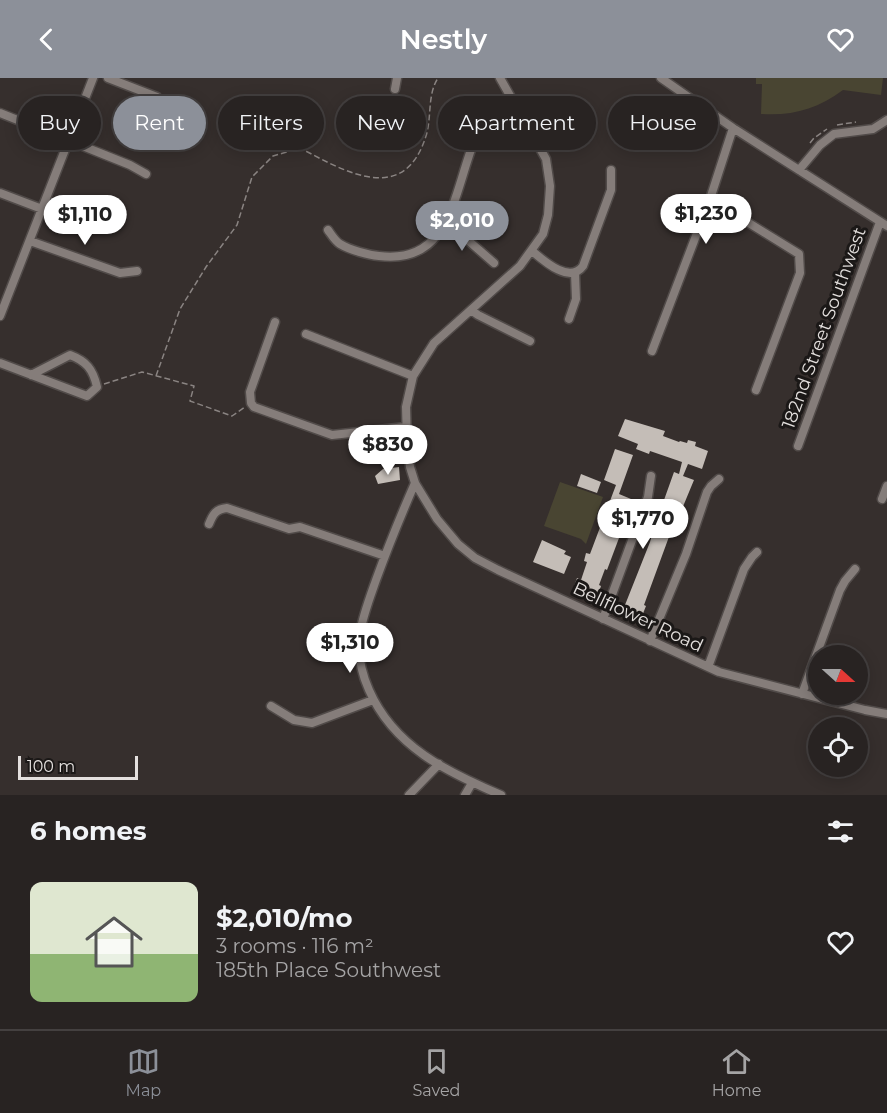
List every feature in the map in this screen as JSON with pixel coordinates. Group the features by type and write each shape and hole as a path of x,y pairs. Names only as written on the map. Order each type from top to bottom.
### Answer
{"street":[{"path":"86,96 93,78"},
{"path":"108,78 154,96"},
{"path":"395,89 397,78"},
{"path":"500,78 510,96"},
{"path":"661,78 675,82 733,128 884,224"},
{"path":"0,113 18,120"},
{"path":"799,170 820,145 834,134 873,129 887,120"},
{"path":"652,351 710,199 733,128"},
{"path":"0,316 65,150"},
{"path":"92,150 146,174"},
{"path":"328,230 340,243 372,255 395,258 414,254 436,238 472,150"},
{"path":"501,795 472,783 439,764 394,732 373,700 362,670 359,643 367,607 415,483 410,467 406,427 406,407 413,376 434,343 520,266 543,234 548,215 550,186 546,159 541,150"},
{"path":"532,250 565,272 575,273 584,266 611,190 611,170"},
{"path":"0,192 42,209"},
{"path":"710,199 799,254 800,273 756,390"},
{"path":"444,223 494,263"},
{"name":"182nd Street Southwest","path":"798,446 884,224"},
{"path":"30,241 120,273 137,271"},
{"path":"569,319 576,299 575,273"},
{"path":"471,310 530,341"},
{"path":"275,322 250,392 251,403 261,410 332,435 406,427"},
{"path":"306,334 413,376"},
{"path":"0,363 31,375 87,396 97,387 94,373 83,360 70,355 31,375"},
{"path":"603,619 648,496 651,476"},
{"path":"650,641 686,554 707,492 719,479"},
{"name":"Bellflower Road","path":"415,483 458,544 492,567 708,667 802,694 886,711"},
{"path":"882,499 887,486"},
{"path":"209,524 212,515 219,509 227,508 289,529 300,527 385,556"},
{"path":"708,667 744,569 757,552"},
{"path":"802,694 840,590 855,569"},
{"path":"271,706 294,720 312,723 373,700"},
{"path":"409,795 439,764"},
{"path":"465,795 472,783"}],"path":[{"path":"156,376 180,309 206,267 237,225 252,177 273,156 300,148 345,171 366,177 389,178 402,172 416,157 426,136 432,87 438,78"},
{"path":"97,387 142,372 194,386 190,401 232,416 251,403"}],"shaded area":[{"path":"756,78 883,78 881,95 843,90 824,102 804,110 784,114 761,114 762,84 756,84"},
{"path":"560,482 603,497 586,544 581,539 544,526"}],"building":[{"path":"625,419 665,431 663,436 679,442 687,443 688,440 696,442 695,446 708,451 702,469 688,464 683,476 694,480 677,521 675,527 678,528 675,536 670,534 642,616 623,610 650,542 654,528 652,528 662,499 664,500 674,472 679,474 682,462 650,451 649,454 636,449 638,444 618,436"},
{"path":"615,449 633,455 619,494 631,499 629,505 631,506 599,585 601,586 598,595 574,586 577,578 581,580 587,562 584,561 586,553 590,554 616,485 604,480"},
{"path":"399,467 400,480 378,484 375,476 383,469"},
{"path":"581,474 601,482 597,493 577,486"},
{"path":"542,540 566,551 564,554 571,557 564,574 533,562"}]}
